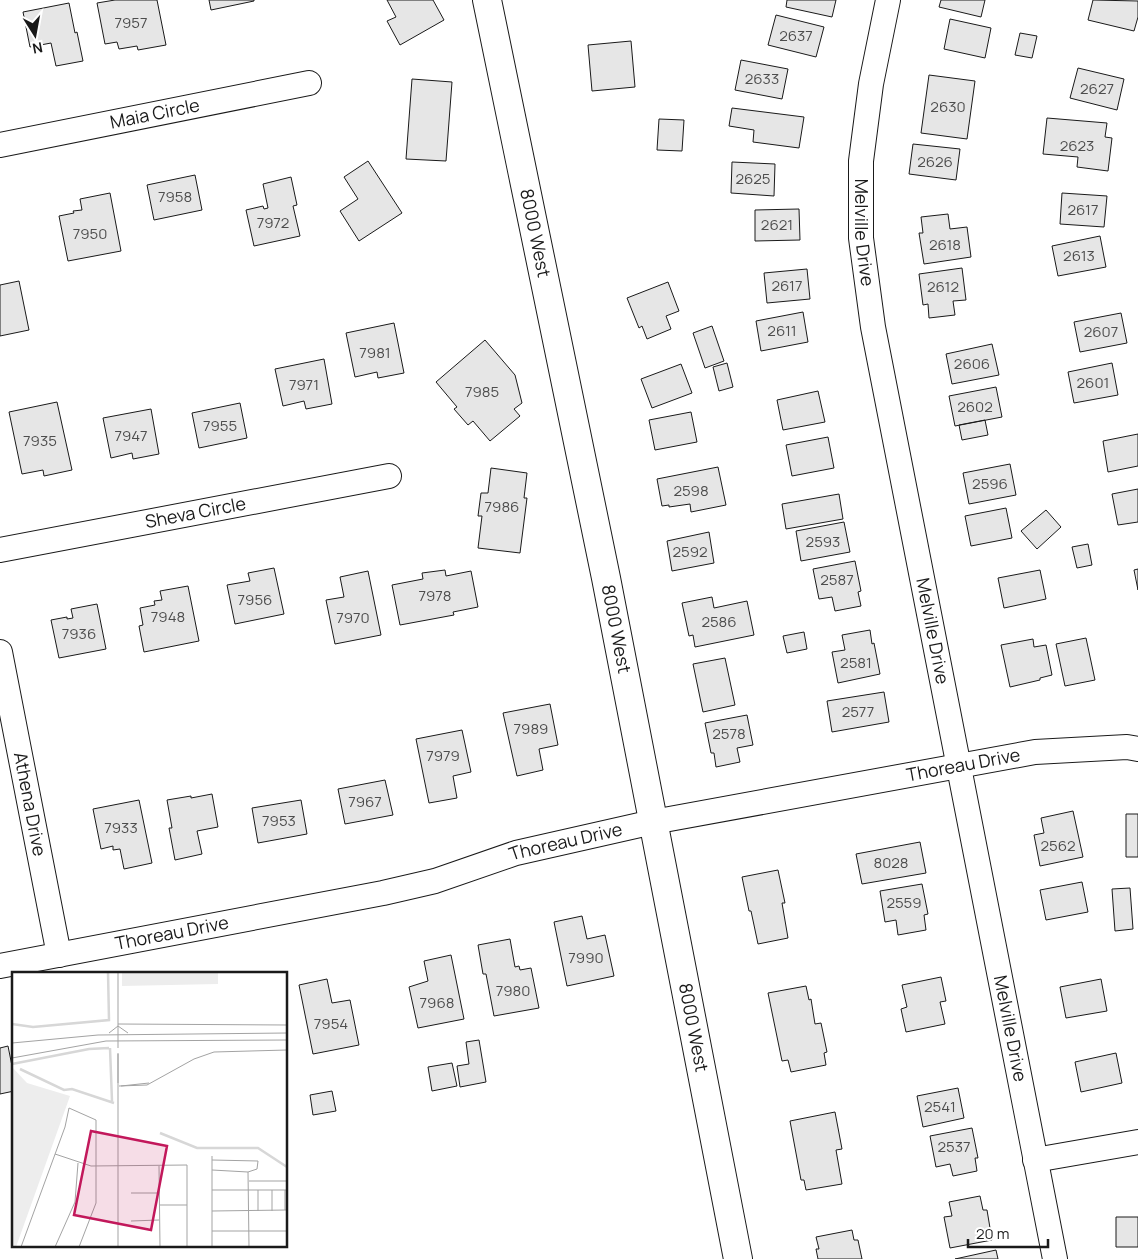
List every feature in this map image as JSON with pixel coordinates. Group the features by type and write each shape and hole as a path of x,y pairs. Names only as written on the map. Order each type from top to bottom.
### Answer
{"street":[{"name":"8000 West","path":"487,0 606,578 738,1259"},
{"name":"Melville Drive","path":"888,0 871,84 861,161 861,238 873,327 1055,1259"},
{"name":"Maia Circle","path":"0,145 309,83"},
{"name":"Sheva Circle","path":"0,550 389,476"},
{"name":"Athena Drive","path":"0,652 59,955"},
{"name":"Thoreau Drive","path":"0,966 383,893 435,881 516,853 654,822 958,768 1035,752 1127,747 1138,749"},
{"path":"1035,1160 1138,1142"}],"building":[{"path":"115,0 157,0 166,45 138,50 137,46 119,49 117,42 105,44 97,3"},
{"path":"209,0 254,0 254,1 211,10"},
{"path":"387,0 433,0 444,20 400,45 387,21 396,17"},
{"path":"787,0 836,0 832,17 786,7"},
{"path":"941,0 985,0 981,17 939,7"},
{"path":"1093,0 1138,1 1138,17 1134,31 1088,20"},
{"path":"69,3 83,61 56,66 51,43 30,47 23,12"},
{"path":"776,15 824,27 816,57 768,45"},
{"path":"950,19 991,28 985,58 944,49"},
{"path":"1020,33 1037,36 1032,58 1015,55"},
{"path":"631,41 635,87 592,91 588,45"},
{"path":"741,60 788,69 782,99 735,90"},
{"path":"1078,68 1124,79 1117,110 1070,98"},
{"path":"929,75 975,81 967,139 921,133"},
{"path":"412,79 452,82 446,161 406,159"},
{"path":"732,108 804,117 799,148 753,142 754,130 729,126"},
{"path":"1047,118 1107,123 1105,137 1112,138 1108,171 1077,167 1078,157 1043,154"},
{"path":"659,119 684,120 682,151 657,150"},
{"path":"913,144 960,149 956,180 909,174"},
{"path":"368,161 402,213 359,241 340,211 358,199 344,177"},
{"path":"732,162 775,164 774,196 731,193"},
{"path":"195,175 202,210 154,220 147,185"},
{"path":"291,177 297,205 293,206 300,236 254,246 246,210 263,206 264,209 268,208 263,184"},
{"path":"110,193 121,251 68,261 59,216 82,210 80,199"},
{"path":"1062,193 1107,196 1104,227 1060,224"},
{"path":"799,209 800,240 755,241 755,210"},
{"path":"948,214 950,229 967,227 971,257 924,264 919,233 923,233 921,217"},
{"path":"1100,236 1106,267 1058,276 1052,246"},
{"path":"962,268 966,300 953,301 955,315 929,318 928,304 923,305 919,274"},
{"path":"807,269 810,299 767,303 764,273"},
{"path":"19,281 29,330 0,336 0,285"},
{"path":"668,282 679,311 666,316 671,329 647,339 642,326 639,328 627,298"},
{"path":"803,312 808,342 761,351 756,321"},
{"path":"1121,313 1127,343 1080,352 1074,322"},
{"path":"394,323 404,373 378,378 377,372 355,377 346,333"},
{"path":"712,326 724,361 705,368 693,333"},
{"path":"485,340 515,375 522,403 514,409 520,416 490,441 473,421 468,425 454,409 457,407 436,382"},
{"path":"992,344 999,375 952,384 946,354"},
{"path":"324,359 332,404 306,409 304,401 283,406 275,369"},
{"path":"727,363 733,387 719,391 713,367"},
{"path":"1112,363 1118,395 1074,403 1068,372"},
{"path":"681,364 692,393 652,408 641,379"},
{"path":"996,387 1002,417 955,426 949,396"},
{"path":"818,391 825,422 783,430 777,400"},
{"path":"57,402 72,470 44,476 43,470 22,474 9,412"},
{"path":"240,403 247,438 199,448 192,413"},
{"path":"151,409 159,454 133,459 132,453 111,458 103,418"},
{"path":"691,412 697,442 655,450 649,420"},
{"path":"985,420 988,435 962,440 959,425"},
{"path":"1138,434 1138,466 1108,472 1103,441"},
{"path":"828,437 834,468 792,476 786,445"},
{"path":"1010,464 1016,495 969,504 963,473"},
{"path":"718,467 726,505 691,512 690,504 662,506 657,479"},
{"path":"491,468 527,473 524,498 527,498 520,553 478,548 482,516 478,516 481,493 488,493"},
{"path":"1138,489 1138,522 1118,525 1112,494"},
{"path":"839,494 843,519 786,529 782,504"},
{"path":"1006,508 1012,538 971,546 965,516"},
{"path":"1046,510 1061,527 1037,549 1021,531"},
{"path":"844,522 850,552 801,561 796,531"},
{"path":"709,532 714,563 672,571 667,541"},
{"path":"1088,544 1092,565 1077,568 1072,547"},
{"path":"855,561 861,591 858,592 861,606 835,611 832,597 819,599 813,569"},
{"path":"274,568 284,614 235,624 227,585 250,581 248,573"},
{"path":"1138,569 1138,590 1134,570"},
{"path":"445,570 446,576 471,571 478,607 453,612 454,615 400,625 392,585 423,579 422,573"},
{"path":"1040,570 1046,599 1004,608 998,578"},
{"path":"368,571 381,635 335,644 326,600 344,597 340,577"},
{"path":"188,586 199,641 144,652 139,626 143,625 140,608 155,605 154,601 162,600 160,591"},
{"path":"712,597 714,608 747,601 754,635 695,647 693,635 689,636 682,603"},
{"path":"97,604 106,649 59,658 51,620 67,617 67,619 73,618 71,609"},
{"path":"870,630 880,674 838,683 832,652 845,650 842,635"},
{"path":"804,632 807,649 787,653 783,636"},
{"path":"1086,638 1095,680 1065,686 1056,644"},
{"path":"1033,639 1034,647 1046,645 1052,675 1040,678 1040,680 1010,687 1001,645"},
{"path":"725,658 735,705 703,712 693,664"},
{"path":"884,692 889,722 832,732 827,701"},
{"path":"550,704 558,745 539,749 543,770 517,776 503,713"},
{"path":"747,715 753,745 737,748 740,762 716,767 705,723"},
{"path":"462,730 471,772 453,776 457,798 429,803 416,739"},
{"path":"385,780 393,815 345,824 338,789"},
{"path":"212,794 218,827 197,831 202,854 175,860 169,828 172,828 167,800"},
{"path":"139,800 152,863 124,869 120,849 113,850 113,846 101,849 93,809"},
{"path":"301,800 307,834 258,843 252,808"},
{"path":"1073,811 1083,857 1040,866 1034,835 1044,833 1041,818"},
{"path":"1126,814 1138,814 1138,857 1126,857"},
{"path":"920,842 926,873 862,884 856,854"},
{"path":"778,870 785,903 782,903 788,938 758,944 742,877"},
{"path":"1082,882 1088,912 1046,920 1040,890"},
{"path":"922,884 928,914 924,915 926,930 898,935 896,920 885,922 880,891"},
{"path":"1130,888 1133,929 1115,931 1112,889"},
{"path":"582,916 587,939 605,935 614,976 567,986 554,922"},
{"path":"510,939 515,967 519,966 520,970 531,968 539,1008 494,1016 478,945"},
{"path":"451,955 464,1019 418,1028 409,987 428,981 424,961"},
{"path":"941,977 946,1001 940,1002 945,1024 906,1032 901,1009 907,1007 902,985"},
{"path":"327,979 332,1003 350,1000 359,1045 313,1054 299,985"},
{"path":"1101,979 1107,1011 1066,1018 1060,987"},
{"path":"806,986 809,1000 811,999 815,1024 821,1023 827,1052 824,1053 826,1065 791,1072 788,1060 782,1061 768,993"},
{"path":"479,1040 486,1082 460,1087 457,1066 469,1064 466,1042"},
{"path":"8,1046 12,1066 12,1091 0,1094 0,1048"},
{"path":"1116,1053 1122,1083 1081,1092 1075,1062"},
{"path":"452,1063 457,1086 432,1091 428,1067"},
{"path":"958,1088 964,1118 923,1127 917,1096"},
{"path":"332,1091 336,1111 313,1115 310,1095"},
{"path":"835,1112 842,1149 836,1150 842,1184 806,1190 804,1180 801,1180 790,1121"},
{"path":"972,1128 978,1158 975,1158 977,1171 953,1176 950,1164 936,1167 930,1136"},
{"path":"980,1196 983,1210 987,1210 992,1240 950,1248 944,1217 952,1216 949,1202"},
{"path":"1116,1217 1138,1217 1138,1247 1116,1247"},
{"path":"852,1230 854,1240 858,1240 862,1259 818,1259 816,1249 819,1249 816,1237"},
{"path":"996,1250 998,1259 955,1259"}]}
